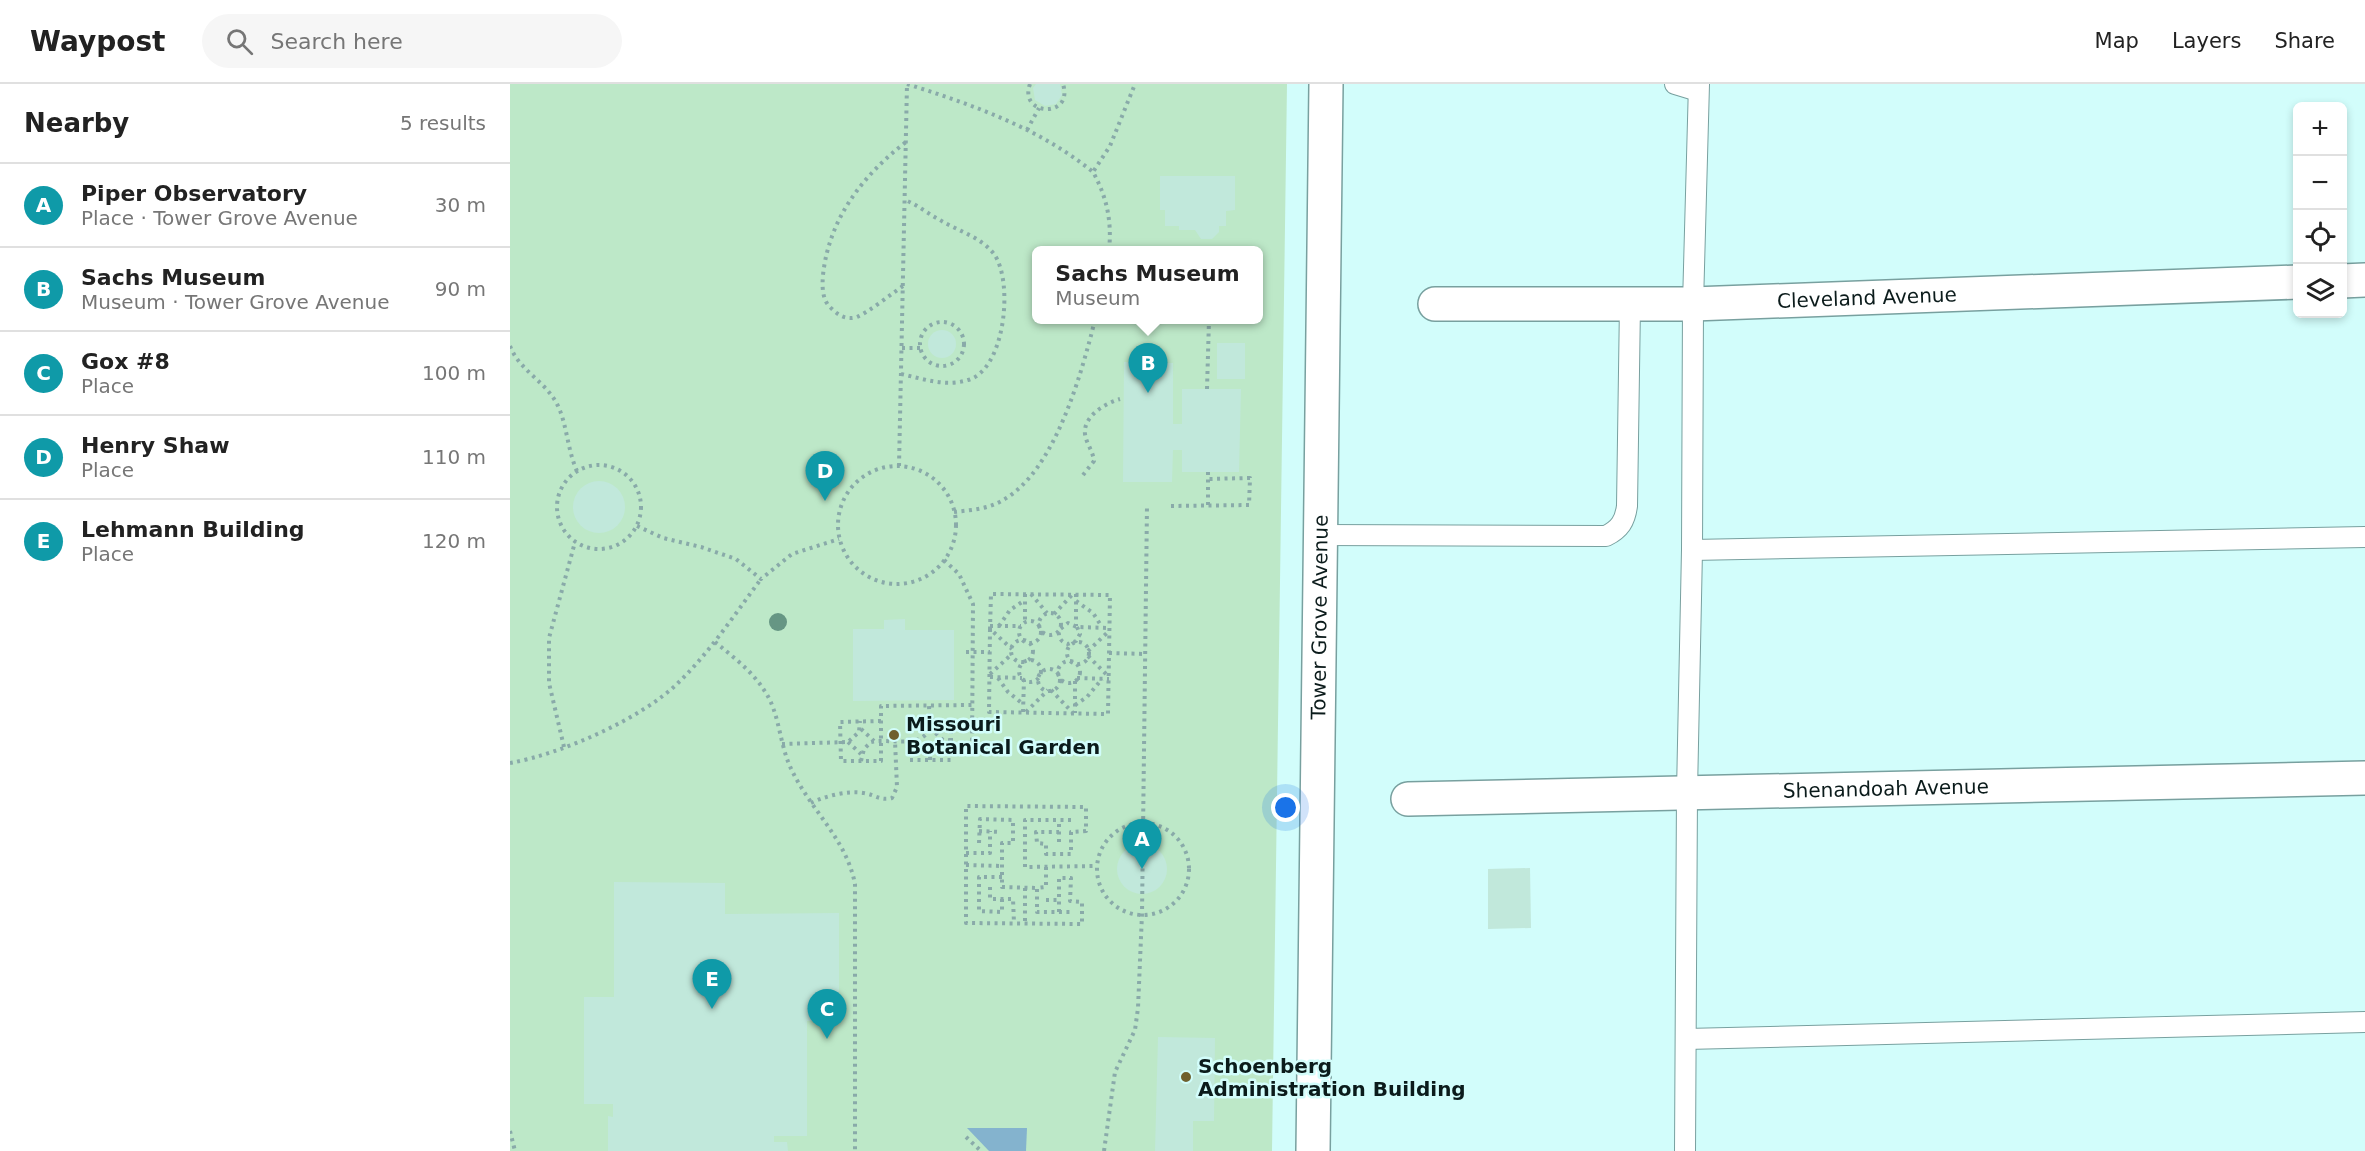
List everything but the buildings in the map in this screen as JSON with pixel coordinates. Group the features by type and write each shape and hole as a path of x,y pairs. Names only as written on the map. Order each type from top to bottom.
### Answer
{"street":[{"name":"Tower Grove Avenue","path":"1312,1151 1326,84"},
{"path":"2347,280 2365,280"},
{"name":"Cleveland Avenue","path":"1435,304 1693,304 2293,282"},
{"name":"Shenandoah Avenue","path":"1408,800 2365,778"}],"lane":[{"path":"1675,84 1699,88 1693,304 1685,1151"},
{"path":"1320,535 1606,536 1617,531 1625,519 1627,506 1630,304"},
{"path":"1692,550 2365,537"},
{"path":"1686,1039 2365,1022"}],"path":[{"path":"899,466 907,84 959,100 1027,130 1072,155 1093,172 1104,192 1109,214 1109,246"},
{"path":"1030,84 1028,89 1030,98 1038,108 1048,110 1060,104 1064,96 1063,84"},
{"path":"1093,172 1110,146 1135,84"},
{"path":"1027,130 1038,108"},
{"path":"903,286 859,316 849,319 828,305 822,285 826,253 833,229 841,215 864,180 881,161 906,142"},
{"path":"901,374 944,384 970,380 983,372 989,362 1002,325 1005,308 1002,269 988,247 905,200"},
{"path":"945,322 955,326 964,339 962,354 950,365 931,363 924,357 920,348 922,335 929,326 935,323 945,322"},
{"path":"954,512 981,509 1002,501 1018,490 1042,463 1068,405 1094,324"},
{"path":"1207,389 1209,324"},
{"path":"510,346 518,361 558,404 570,455 577,471"},
{"path":"902,348 920,348"},
{"path":"1083,475 1094,461 1093,450 1085,431 1088,422 1101,408 1120,399"},
{"path":"608,465 627,476 639,495 641,510 637,526 626,539 610,547 590,549 575,542 563,530 557,516 556,503 562,484 587,466 608,465"},
{"path":"899,466 930,476 946,493 954,512 955,534 952,546 944,560 930,574 911,583 881,582 866,575 852,563 839,539 840,507 851,488 874,471 899,466"},
{"path":"1208,472 1208,505"},
{"path":"1171,506 1249,505 1250,478 1208,479"},
{"path":"1104,1151 1115,1072 1135,1030 1138,1008 1142,914 1147,506"},
{"path":"637,526 663,538 701,547 736,559 761,579"},
{"path":"510,764 564,747 629,717 653,702 678,683 715,642 761,579 792,554 839,539"},
{"path":"564,747 549,683 549,638 575,542"},
{"path":"944,560 959,574 974,604 972,754"},
{"path":"991,594 1028,594 1110,595 1108,714 989,712 991,594"},
{"path":"1024,712 1023,679 1019,668 1032,657 1033,651 1030,644 1021,636 1025,600 1028,594"},
{"path":"1028,594 1048,614"},
{"path":"1074,594 1079,636 1067,652 1068,658 1079,670 1076,679 1074,713"},
{"path":"990,676 1017,642 1036,641 1041,634 1041,619 1048,614 1054,614 1074,594"},
{"path":"999,626 1011,610 1025,600"},
{"path":"1076,601 1093,613 1103,627"},
{"path":"1054,614 1060,620 1059,638 1062,642 1082,643 1109,677"},
{"path":"990,628 1033,621 1045,633 1051,635 1068,623 1110,629"},
{"path":"990,628 1012,651 1017,660 1032,660 1038,665 1039,684 1074,713"},
{"path":"1024,712 1058,685 1058,671 1061,665 1065,662 1083,662 1088,653 1110,629"},
{"path":"715,642 747,670 765,690 774,710 789,764 810,803 842,846 848,858 855,884 855,1151"},
{"path":"966,652 990,652"},
{"path":"1109,653 1146,654"},
{"path":"990,676 1034,681 1042,671 1051,669 1066,682 1076,679 1109,677"},
{"path":"998,678 1008,692 1023,704"},
{"path":"1075,705 1087,697 1102,679"},
{"path":"929,705 930,727 943,740"},
{"path":"881,721 840,722 841,761 882,761 881,706 972,705"},
{"path":"909,720 951,720 951,740 951,760 910,760 909,720"},
{"path":"782,744 848,742 856,737 861,728 861,721"},
{"path":"861,761 861,755 867,745 874,741 917,741 927,734 930,727"},
{"path":"861,728 865,735 874,741"},
{"path":"930,760 930,753 936,743 951,740"},
{"path":"810,803 850,792 864,792 879,800 892,798 897,787 895,741"},
{"path":"917,741 930,753"},
{"path":"848,742 861,755"},
{"path":"1059,832 1036,832 1037,843 1046,844 1046,854 1071,854 1071,832 1086,831 1086,807 966,806 966,923 1082,924 1082,902 1070,901 1071,878 1059,878 1059,912"},
{"path":"979,843 980,819 1013,820 1013,843 1002,843 1002,887 1046,887 1046,867"},
{"path":"1071,820 1025,820 1025,867 1097,866"},
{"path":"1059,820 1059,842"},
{"path":"1142,823 1162,827 1174,835 1187,855 1189,869 1184,889 1174,902 1156,912 1142,914 1126,912 1113,903 1100,883 1097,866 1103,846 1113,834 1127,826 1142,823"},
{"path":"980,831 1001,831"},
{"path":"966,853 990,853 990,831"},
{"path":"966,865 1002,866"},
{"path":"1002,877 979,877 979,911 1002,912 1002,899"},
{"path":"990,887 990,899 1013,899 1014,923"},
{"path":"1025,888 1025,923"},
{"path":"1037,888 1037,912 1070,912"},
{"path":"1046,900 1059,900"},
{"path":"510,1131 515,1151"},
{"path":"966,1137 981,1151"}],"green space":[{"name":"Missouri Botanical Garden","path":"510,84 1287,84 1272,1151 510,1151"}],"water":[{"path":"967,1128 1027,1128 1026,1151 989,1151"}],"place":[{"name":"Sachs Museum","path":"1148,393"},
{"name":"Henry Shaw","path":"825,501"},
{"name":"Missouri Botanical Garden","path":"894,735"},
{"name":"Piper Observatory","path":"1142,869"},
{"name":"Lehmann Building","path":"712,1009"},
{"name":"Gox #8","path":"827,1039"},
{"name":"Schoenberg Administration Building","path":"1186,1077"}]}
